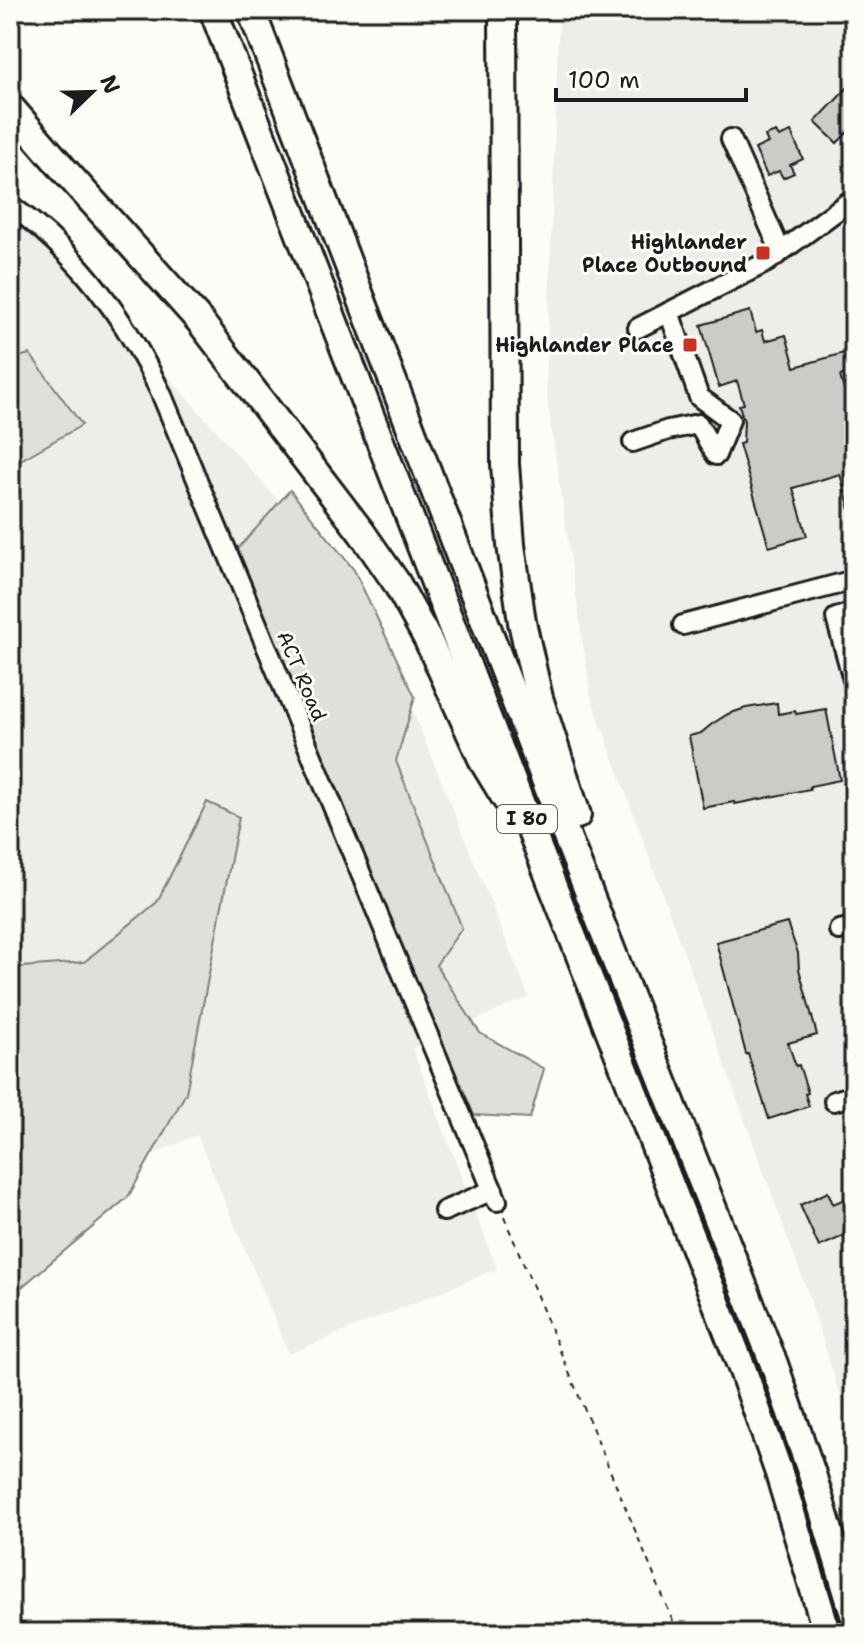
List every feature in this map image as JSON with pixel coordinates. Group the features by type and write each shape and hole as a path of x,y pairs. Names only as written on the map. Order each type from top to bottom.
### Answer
{"highway":[{"name":"I 80","path":"213,10 743,1371 779,1473 827,1633"},
{"name":"I 80","path":"251,10 590,897 774,1364 812,1474 854,1614"},
{"path":"503,10 505,464 511,545 522,622 539,698 588,850 590,897"},
{"path":"10,107 199,320 362,533 396,582 428,640 484,763 539,851"}],"lane":[{"path":"731,139 781,252"},
{"path":"638,328 767,262 854,198"},
{"name":"ACT Road","path":"10,205 86,274 115,311 148,364 495,1196"},
{"path":"669,312 699,397 698,424 716,455 730,420 699,397"},
{"path":"633,442 698,424"},
{"path":"683,625 854,580"},
{"path":"854,612 836,618 854,683"},
{"path":"834,1101 854,1095"},
{"path":"444,1211 495,1196"}],"path":[{"path":"495,1196 678,1633"}],"shaded area":[{"path":"559,16 854,24 854,1441 810,1299 591,697 546,391"},
{"path":"10,198 369,603 529,997 412,1048 497,1269 289,1354 197,1135 10,1216"},
{"path":"30,354 82,425 10,466 10,359"},
{"path":"290,490 354,570 415,697 396,761 462,928 436,965 480,1033 544,1069 530,1118 474,1115 237,550"},
{"path":"207,802 239,817 186,1093 128,1197 10,1297 10,968 84,962 157,902"}],"building":[{"path":"854,81 854,126 837,143 815,122"},
{"path":"776,132 779,137 791,132 803,159 790,165 794,173 783,178 779,171 767,176 755,149 768,143 765,136"},
{"path":"750,311 756,332 762,330 765,341 786,335 795,367 844,353 850,373 840,376 850,411 854,410 854,512 851,513 840,474 793,488 807,536 769,547 739,444 743,443 744,421 739,405 744,404 737,381 719,387 701,325"},
{"path":"777,703 778,714 826,709 840,780 810,786 810,789 703,808 689,736 701,733 728,714"},
{"path":"787,923 798,953 799,969 817,1035 788,1043 796,1066 799,1065 809,1106 769,1119 746,1054 716,942"},
{"path":"828,1192 833,1204 854,1195 854,1227 844,1231 846,1235 819,1247 800,1205"}],"place":[{"name":"Highlander Place Outbound","path":"763,253"},
{"name":"Highlander Place","path":"690,345"}]}
